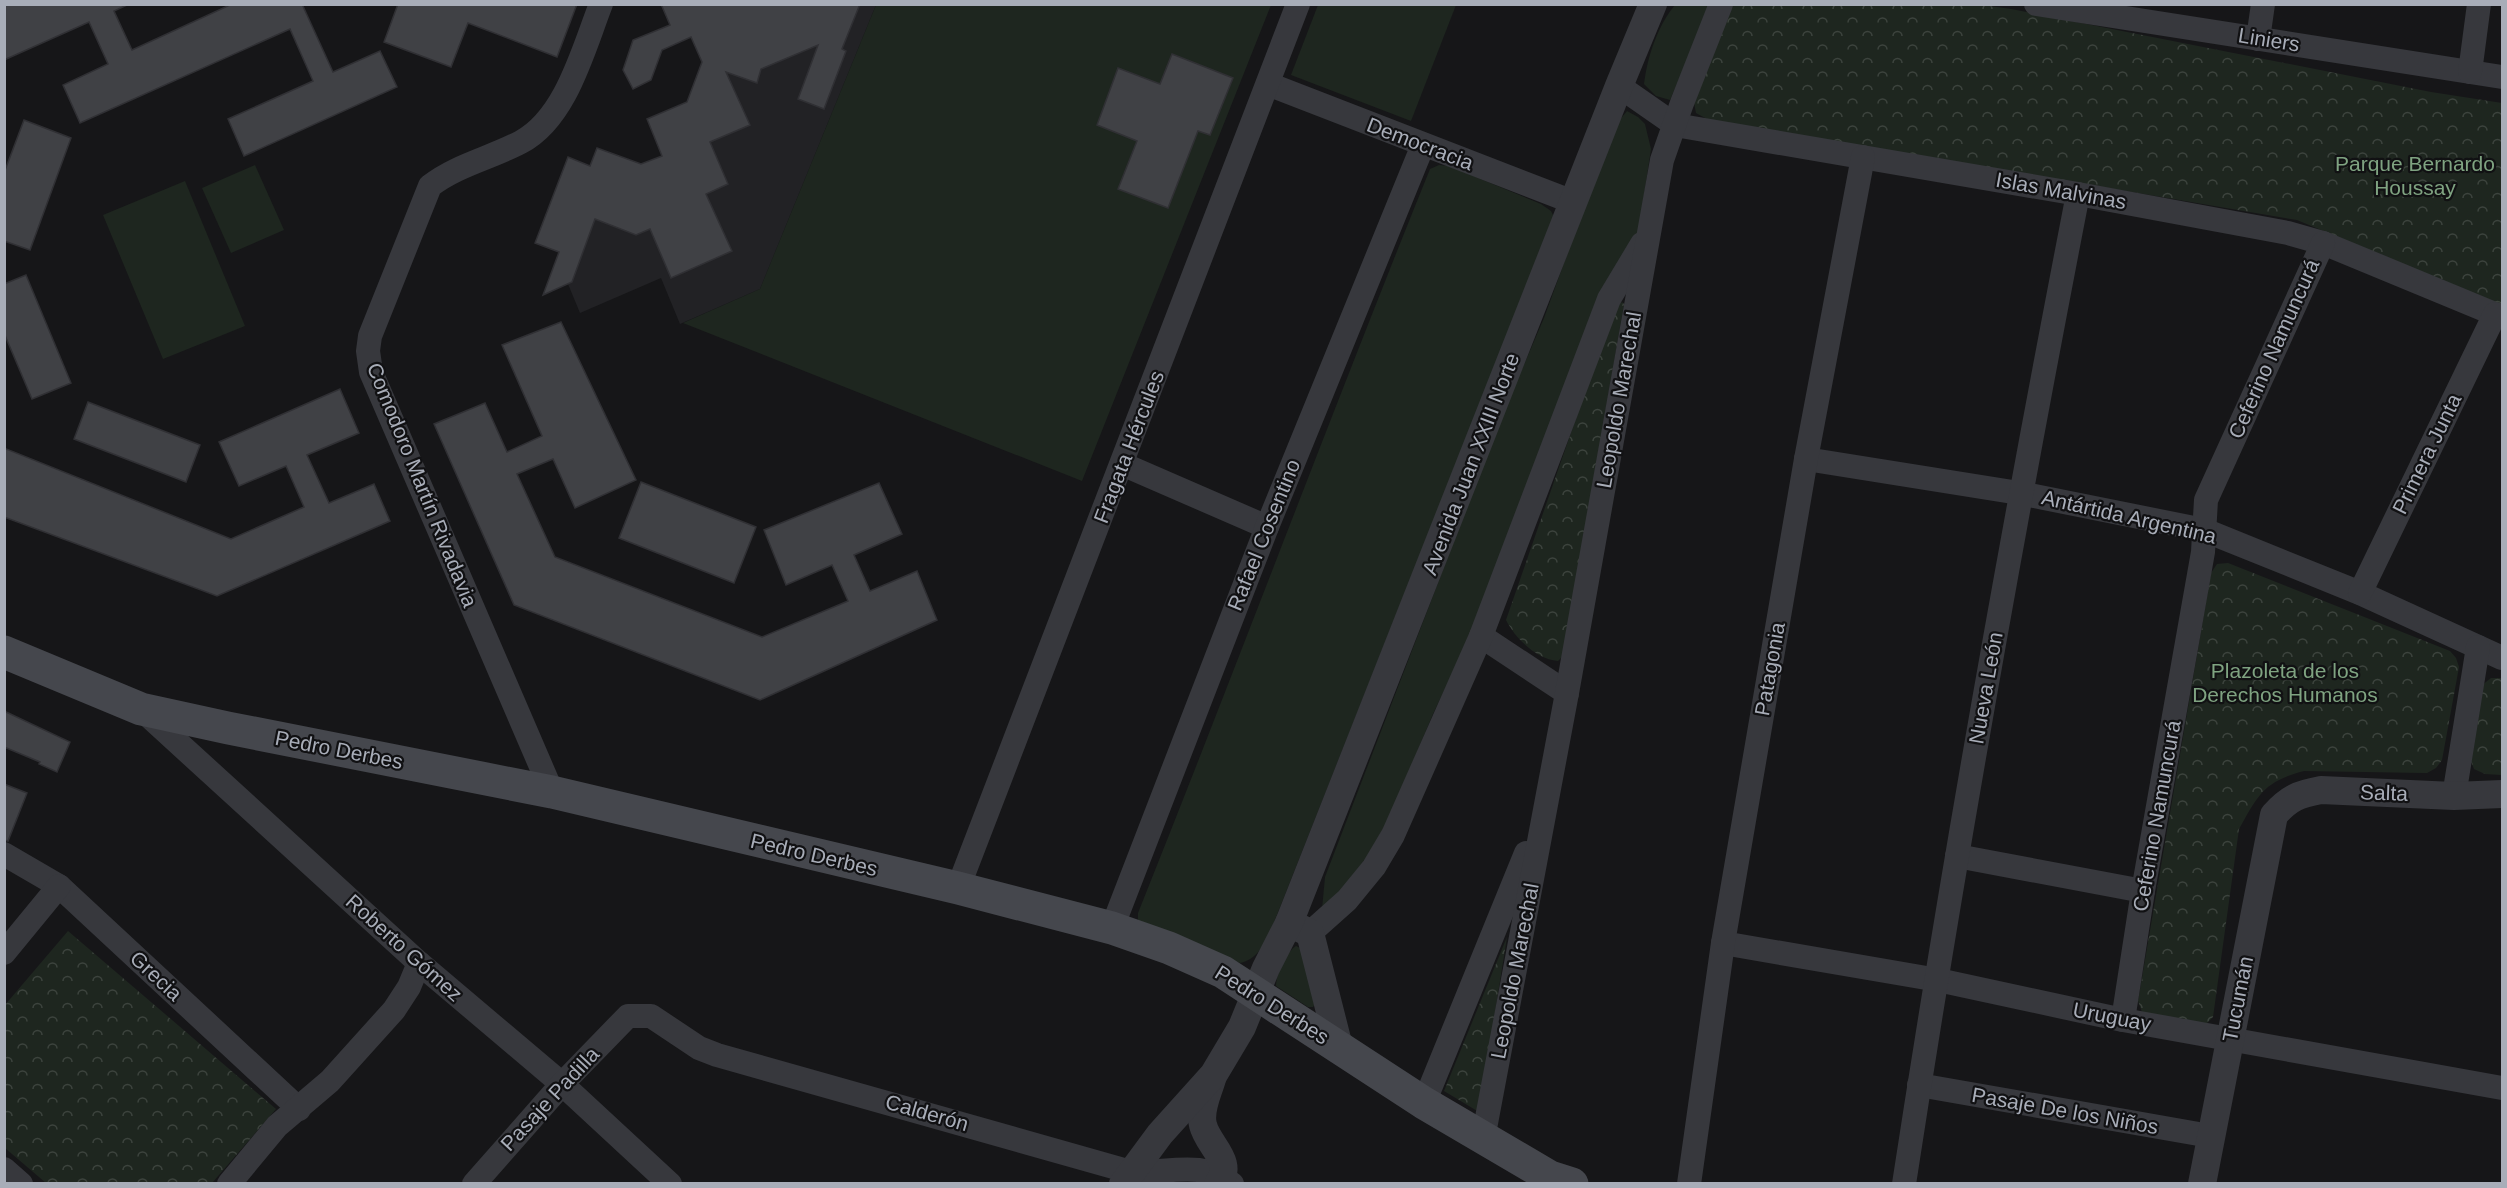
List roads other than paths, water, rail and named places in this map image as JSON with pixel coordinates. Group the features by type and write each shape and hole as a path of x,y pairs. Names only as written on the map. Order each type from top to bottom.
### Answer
{"main road":[{"name":"Pedro Derbes","path":"4,652 141,709 552,792 958,888 1112,928 1169,948 1223,972 1424,1103 1550,1177 1572,1184"}],"street":[{"name":"Comodoro Martín Rivadavia","path":"552,792 371,372 368,351 380,310 430,186 442,177 522,142 540,130 562,101 601,4"},
{"name":"Fragata Hércules","path":"958,888 1298,4"},
{"name":"Avenida Juan XXIII Norte","path":"1300,928 1573,202 1653,4"},
{"name":"Leopoldo Marechal","path":"1483,1138 1567,693 1662,160 1720,4"},
{"name":"Liniers","path":"2036,4 2502,77"},
{"path":"2258,39 2263,4"},
{"path":"2470,72 2479,4"},
{"name":"Democracia","path":"1268,84 1573,202"},
{"name":"Islas Malvinas","path":"1619,86 1675,125 2078,194 2288,233 2322,243 2499,315"},
{"name":"Rafael Cosentino","path":"1112,928 1267,527 1423,145"},
{"name":"Patagonia","path":"1689,1184 1723,943 1806,459 1863,157"},
{"name":"Nueva León","path":"1904,1184 1956,856 2019,493 2078,194"},
{"name":"Avenida Juan XXIII Norte","path":"1127,1178 1160,1134 1214,1074 1242,1027 1266,968 1300,928 1347,900 1374,867 1393,835 1481,636 1609,299 1649,231"},
{"name":"Ceferino Namuncurá","path":"2123,1020 2143,891 2203,552 2206,500 2322,243"},
{"name":"Primera Junta","path":"2360,593 2499,315"},
{"name":"Antártida Argentina","path":"1806,459 2019,493 2204,530 2360,593 2502,658"},
{"path":"1122,464 1267,527"},
{"path":"1481,636 1567,693"},
{"path":"2454,795 2478,647"},
{"name":"Roberto Gómez","path":"141,709 419,963 562,1084 670,1184"},
{"name":"Salta","path":"2274,815 2283,805 2301,793 2321,790 2454,795 2502,794"},
{"name":"Leopoldo Marechal","path":"1424,1103 1546,803"},
{"name":"Tucumán","path":"2202,1184 2274,815"},
{"name":"Grecia","path":"4,854 59,886 299,1109"},
{"path":"1956,856 2143,891"},
{"path":"4,953 59,886"},
{"path":"1300,928 1340,1047"},
{"name":"Uruguay","path":"1723,943 1938,980 2123,1020 2502,1088"},
{"path":"229,1184 277,1126 330,1081 394,1010 409,987 419,963"},
{"name":"Pasaje Padilla","path":"474,1184 562,1084 628,1016"},
{"name":"Calderón","path":"628,1016 651,1016 699,1048 717,1055 1127,1178 1188,1168 1204,1169 1224,1181"},
{"name":"Avenida Juan XXIII Norte","path":"1214,1074 1202,1111 1202,1123 1223,1164 1224,1181"},
{"name":"Pasaje De los Niños","path":"1919,1085 2210,1136"},
{"path":"4,1169 21,1184"}],"park label":[{"name":"Parque Bernardo Houssay","path":"2415,176"},
{"name":"Plazoleta de los Derechos Humanos","path":"2285,683"}]}
